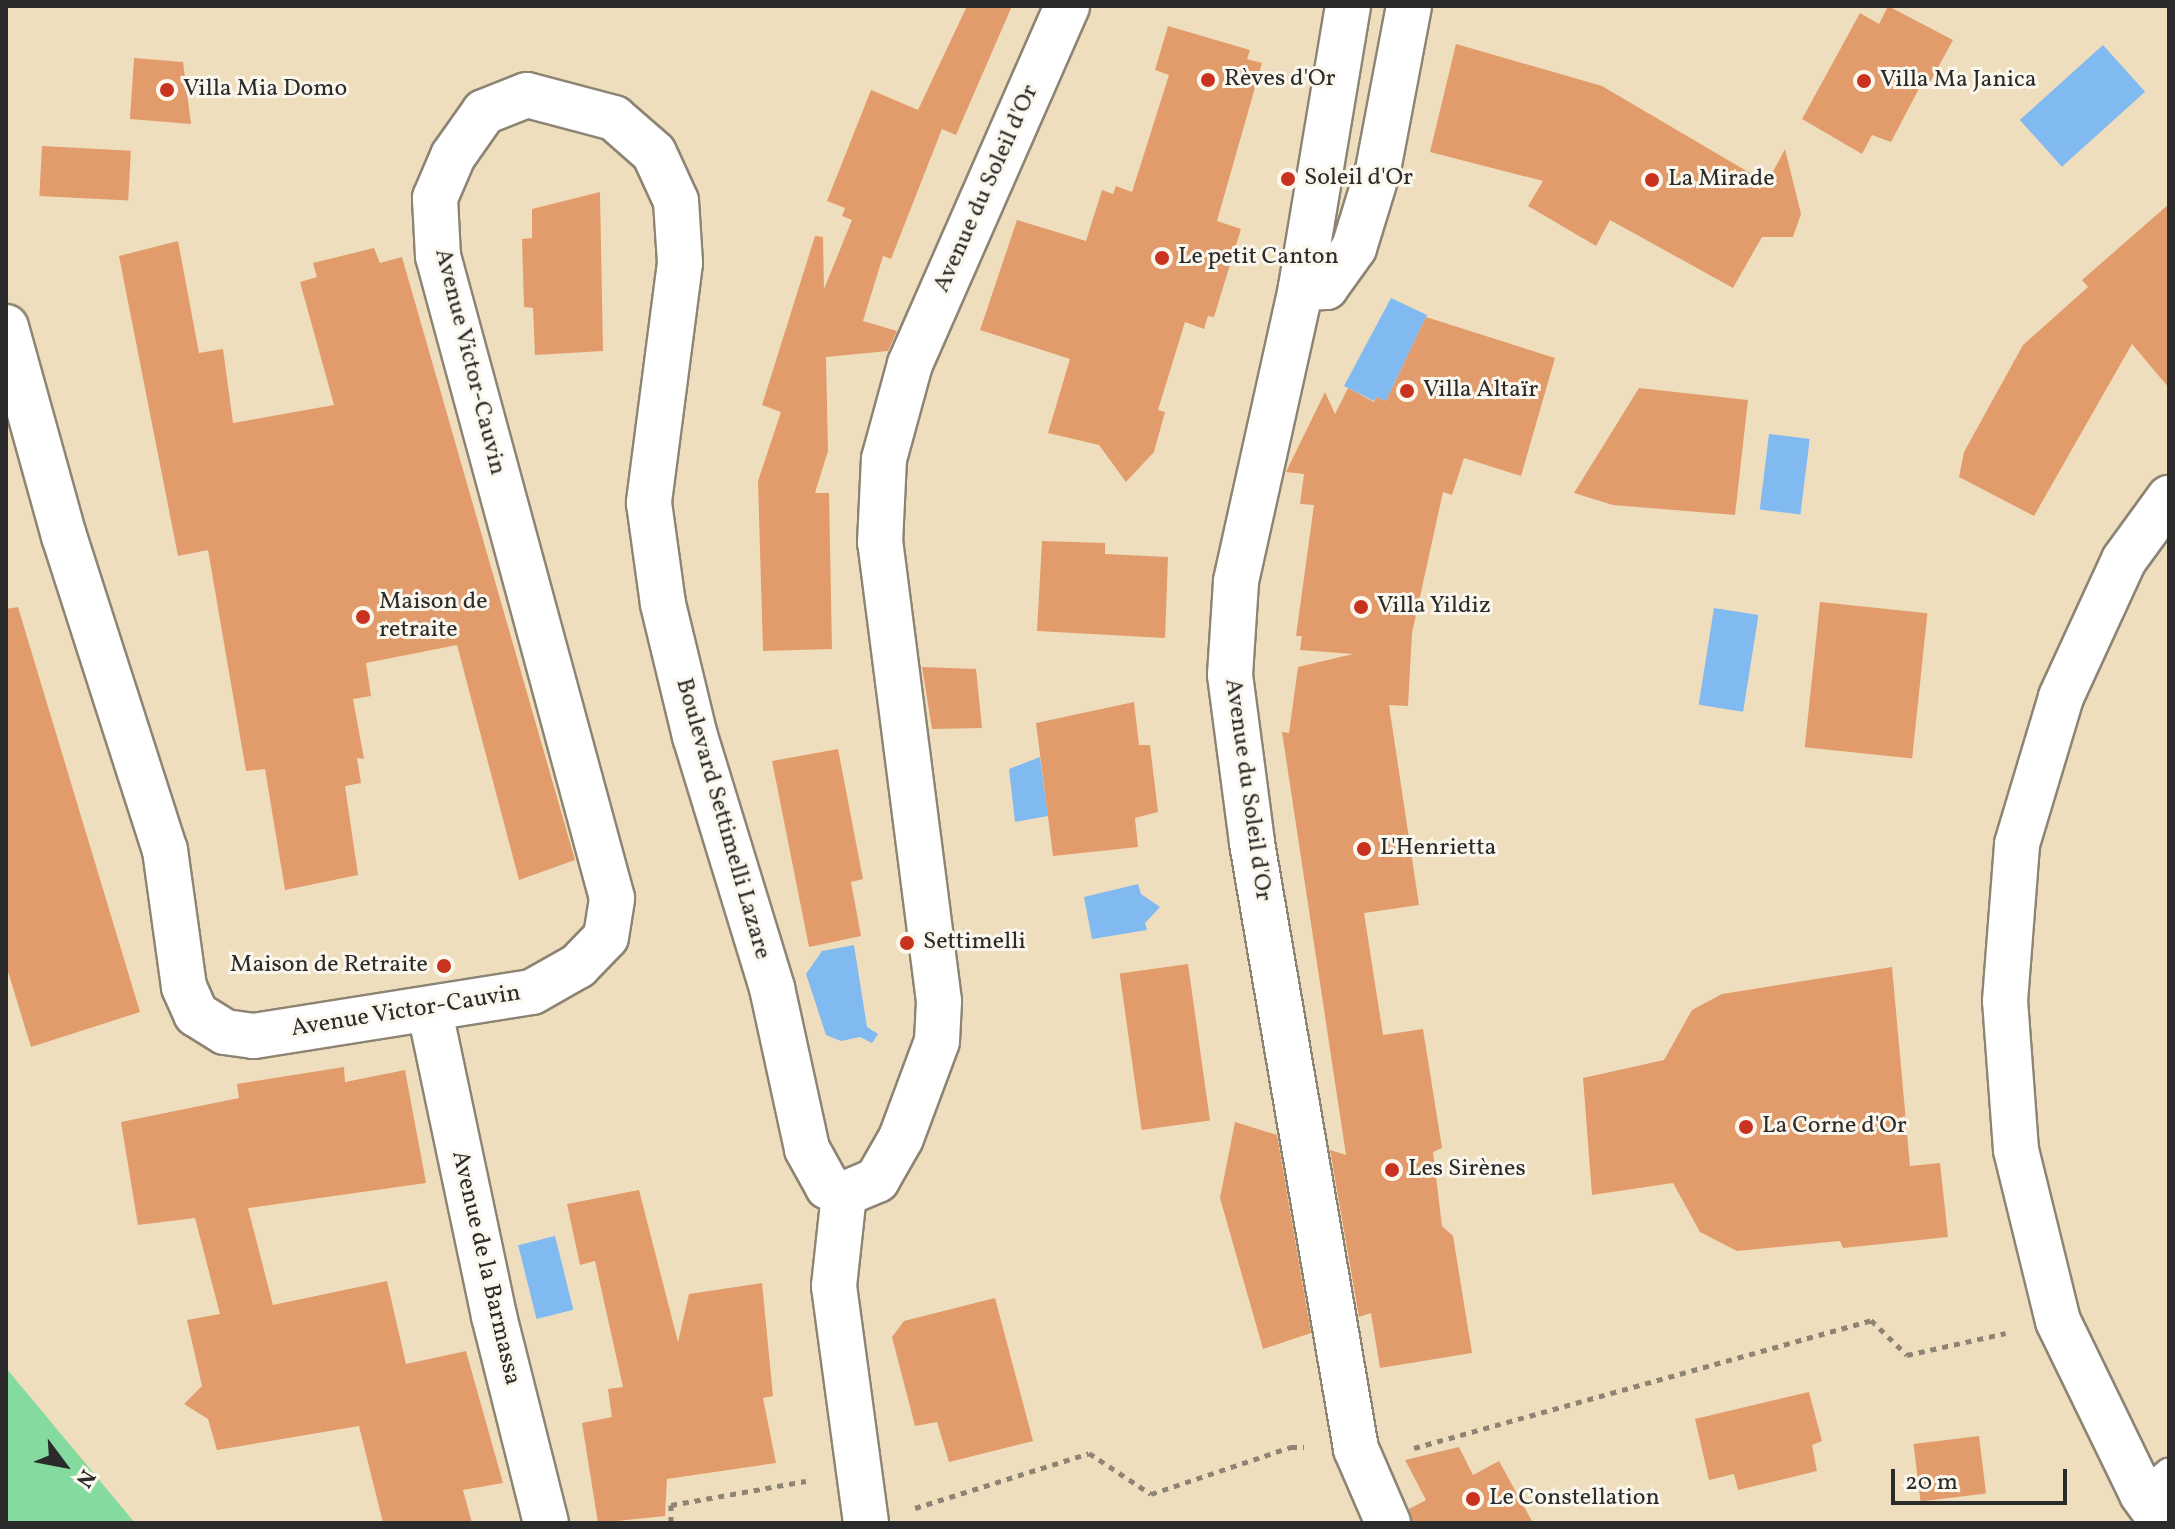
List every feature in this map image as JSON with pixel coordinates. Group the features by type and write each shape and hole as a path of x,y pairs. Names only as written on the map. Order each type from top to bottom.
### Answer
{"street":[{"name":"Avenue du Soleil d'Or","path":"844,1194 877,1180 901,1138 937,1041 939,1001 880,543 884,459 910,364 1067,6"},
{"name":"Avenue du Soleil d'Or","path":"1348,6 1301,288 1236,582 1230,675 1252,843 1356,1449 1388,1523"},
{"path":"1301,288 1326,287 1354,248 1378,170 1409,6"},
{"name":"Avenue Victor-Cauvin","path":"6,327 64,536 165,850 184,987 196,1014 225,1032 254,1036 430,1012 532,992 578,966 606,937 612,898 438,256 435,198 453,156 484,112 527,95 614,118"},
{"name":"Boulevard Settimelli Lazare","path":"614,118 654,153 676,201 680,263 649,503 663,604 695,736 772,988 807,1149 828,1187 844,1194"},
{"path":"2158,1496 2058,1321 2016,1150 2005,1001 2017,844 2061,697 2124,560 2169,498"},
{"name":"Avenue de la Barmassa","path":"430,1012 494,1316 546,1523"},
{"path":"844,1194 834,1286 866,1523"}],"green space":[{"path":"6,1368 135,1523 6,1523"}],"water":[{"path":"2103,45 2145,92 2062,167 2020,120"},
{"path":"1391,298 1427,315 1386,401 1376,397 1374,401 1344,386"},
{"path":"1769,434 1810,439 1800,514 1760,509"},
{"path":"1714,608 1758,615 1743,712 1699,705"},
{"path":"1040,757 1048,816 1015,822 1009,769"},
{"path":"1138,884 1141,894 1160,907 1145,923 1147,930 1092,939 1084,897"},
{"path":"854,945 867,1027 878,1034 872,1043 860,1037 841,1041 826,1035 806,974 822,951"},
{"path":"555,1236 573,1310 537,1319 518,1245"}],"building":[{"path":"967,6 1012,6 956,135 942,129 891,259 883,256 863,321 897,331 888,351 826,357 828,451 815,493 829,493 832,649 763,651 758,481 781,412 762,405 815,236 823,237 824,289 852,220 842,216 845,208 827,201 871,90 918,110"},
{"name":"Villa Ma Janica","path":"1888,6 1953,40 1928,86 1922,83 1891,142 1872,135 1862,154 1802,119 1860,13 1879,24"},
{"path":"1168,26 1250,50 1247,59 1262,63 1217,221 1241,229 1214,317 1208,316 1204,329 1185,322 1158,410 1165,412 1154,452 1126,482 1099,445 1048,433 1070,359 980,330 1017,220 1086,241 1102,190 1113,194 1116,186 1132,192 1169,75 1155,70"},
{"name":"La Mirade","path":"1456,44 1602,86 1767,183 1785,149 1801,214 1793,237 1762,237 1733,288 1610,220 1596,246 1528,206 1543,181 1430,152"},
{"name":"Villa Mia Domo","path":"134,58 183,62 191,124 130,119"},
{"path":"42,146 131,151 128,201 39,196"},
{"path":"600,192 603,351 535,355 533,308 524,307 522,239 532,238 532,209"},
{"path":"2169,204 2169,388 2132,344 2034,516 1959,477 1964,452 2023,345 2088,287 2082,280"},
{"name":"Maison de retraite","path":"178,241 199,353 223,349 233,423 334,405 300,282 317,277 313,263 374,248 380,263 402,257 575,860 519,880 457,645 366,663 371,696 353,699 364,759 357,758 361,783 345,786 358,875 285,890 265,769 246,771 208,550 178,556 119,256"},
{"path":"1426,317 1555,358 1521,476 1464,458 1452,495 1443,492 1412,633 1408,706 1389,705 1419,905 1364,913 1383,1035 1423,1029 1442,1148 1433,1152 1442,1226 1453,1236 1472,1353 1380,1368 1371,1313 1359,1317 1330,1150 1346,1155 1282,732 1289,733 1298,667 1353,654 1300,650 1302,636 1296,636 1314,505 1300,504 1304,474 1286,472 1325,392 1335,414 1348,388 1374,402 1376,397 1386,401"},
{"path":"1639,388 1748,400 1735,515 1613,505 1574,493"},
{"path":"1042,541 1105,543 1105,554 1168,557 1165,638 1037,631"},
{"path":"1820,602 1927,613 1912,758 1805,747"},
{"path":"18,607 140,1012 31,1047 6,965 6,609"},
{"path":"922,667 976,669 982,728 932,729"},
{"path":"1134,702 1139,745 1150,745 1158,812 1135,818 1138,847 1053,856 1036,723"},
{"path":"838,749 863,879 851,882 861,936 809,947 772,761"},
{"path":"1188,964 1210,1120 1142,1130 1120,974"},
{"name":"La Corne d'Or","path":"1892,967 1910,1166 1940,1163 1948,1237 1843,1248 1840,1241 1737,1251 1700,1232 1673,1183 1592,1195 1583,1078 1664,1060 1692,1010 1722,994"},
{"path":"344,1067 345,1082 405,1070 426,1183 248,1208 273,1305 387,1281 406,1364 466,1351 503,1483 463,1490 472,1523 383,1523 359,1426 217,1450 208,1419 184,1404 202,1386 187,1320 220,1314 195,1218 138,1225 121,1122 239,1098 237,1084"},
{"path":"1235,1122 1277,1135 1311,1333 1263,1349 1220,1198"},
{"path":"639,1190 678,1342 689,1294 762,1283 773,1396 763,1398 776,1463 667,1479 665,1516 598,1523 582,1423 612,1417 608,1389 623,1387 595,1261 580,1265 567,1204"},
{"path":"995,1298 1033,1441 949,1462 937,1422 915,1426 892,1337 904,1321"},
{"path":"1809,1392 1822,1441 1812,1445 1817,1471 1738,1490 1734,1474 1709,1480 1695,1419"},
{"path":"1979,1436 1986,1494 1921,1502 1913,1444"},
{"name":"Le Constellation","path":"1459,1447 1473,1475 1499,1461 1533,1523 1413,1523 1409,1509 1426,1500 1405,1460"}],"place":[{"name":"Rèves d'Or","path":"1208,80"},
{"name":"Villa Ma Janica","path":"1864,81"},
{"name":"Villa Mia Domo","path":"167,90"},
{"name":"Soleil d'Or","path":"1288,179"},
{"name":"La Mirade","path":"1652,180"},
{"name":"Le petit Canton","path":"1162,258"},
{"name":"Villa Altaïr","path":"1407,391"},
{"name":"Villa Yildiz","path":"1361,607"},
{"name":"Maison de retraite","path":"363,617"},
{"name":"L'Henrietta","path":"1364,849"},
{"name":"Settimelli","path":"907,943"},
{"name":"Maison de Retraite","path":"444,966"},
{"name":"La Corne d'Or","path":"1746,1127"},
{"name":"Les Sirènes","path":"1392,1170"},
{"name":"Le Constellation","path":"1473,1499"}]}
